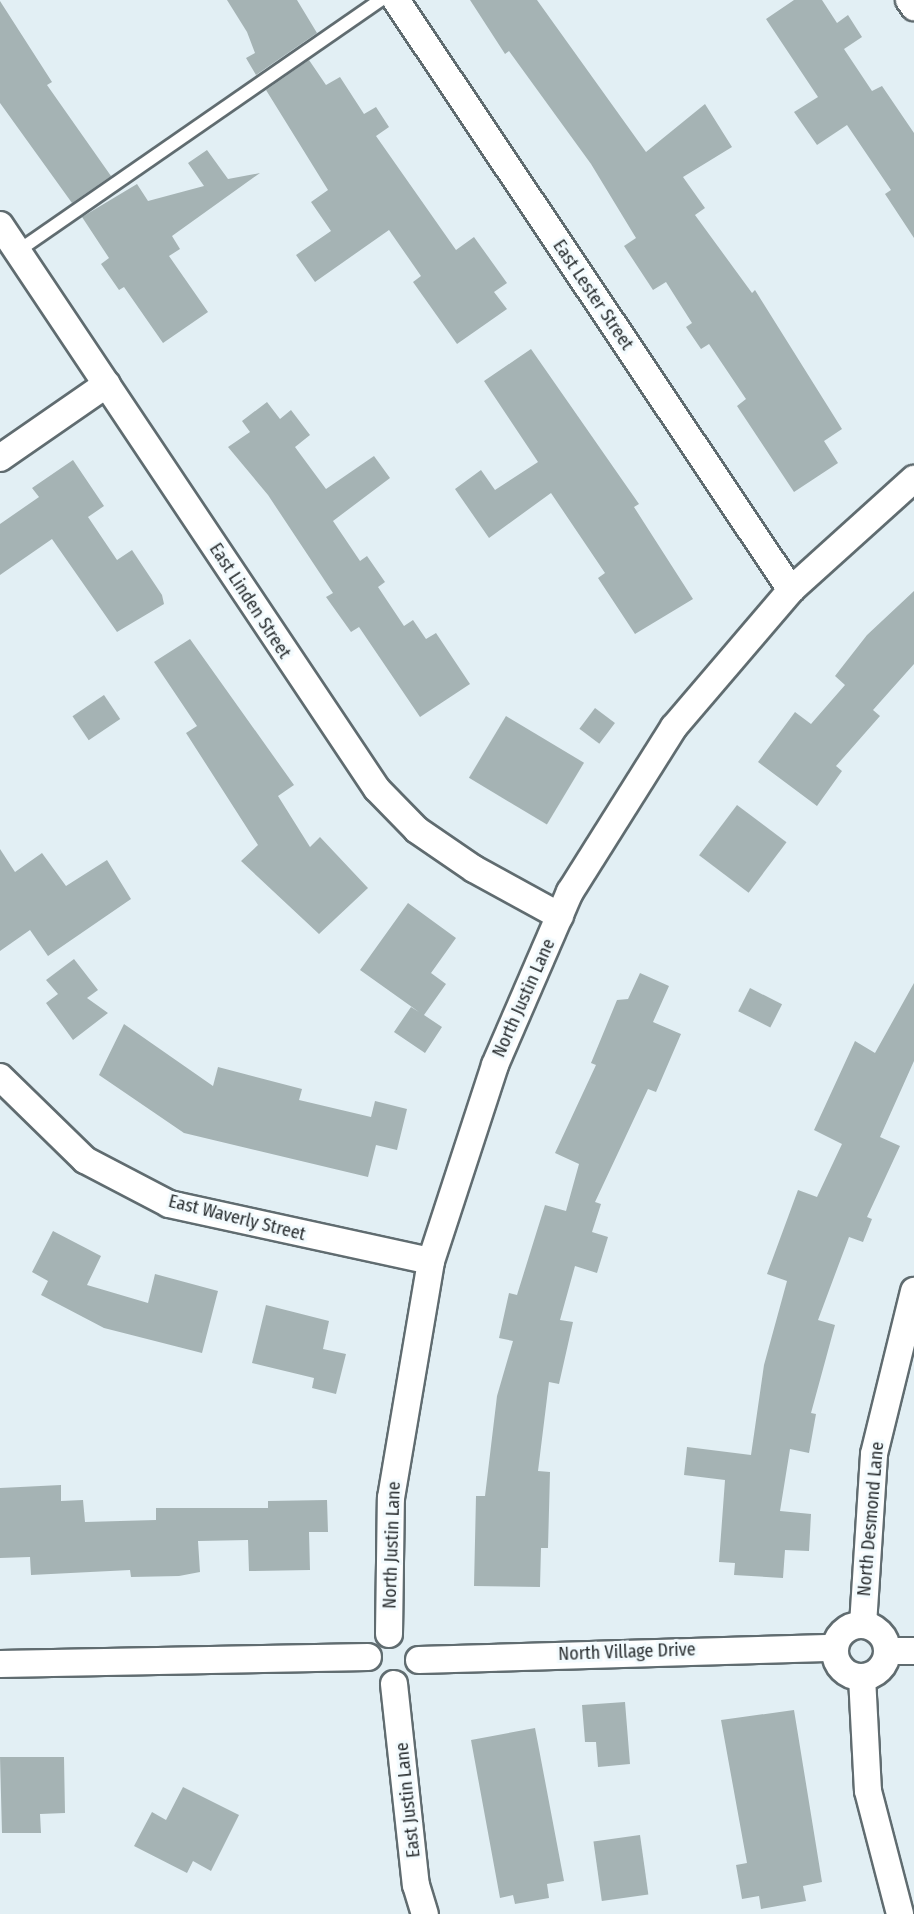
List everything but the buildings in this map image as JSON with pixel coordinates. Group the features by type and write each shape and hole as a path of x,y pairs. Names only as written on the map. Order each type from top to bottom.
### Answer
{"street":[{"name":"East Lester Street","path":"396,0 791,590"},
{"path":"909,0 914,7"},
{"name":"East Linden Street","path":"0,225 377,789 417,830 560,916"},
{"path":"0,458 107,384"},
{"name":"North Justin Lane","path":"389,1634 391,1498 431,1261 495,1065 560,916 674,727 791,590 914,479"},
{"name":"East Waverly Street","path":"0,1077 42,1124 85,1160 169,1203 431,1261"},
{"name":"North Desmond Lane","path":"863,1625 874,1454 914,1291"},
{"path":"863,1625 880,1633 887,1651 877,1671 862,1677 845,1671 835,1648 842,1633 863,1625"},
{"path":"389,1634 412,1641 419,1660 410,1679 394,1684 373,1673 368,1657 374,1642 389,1634"},
{"name":"North Village Drive","path":"419,1660 835,1648"},
{"path":"887,1651 914,1651"},
{"path":"0,1664 368,1657"},
{"path":"862,1677 868,1791 900,1914"},
{"name":"East Justin Lane","path":"394,1684 416,1885 425,1914"}],"lane":[{"path":"18,251 380,0"}]}
